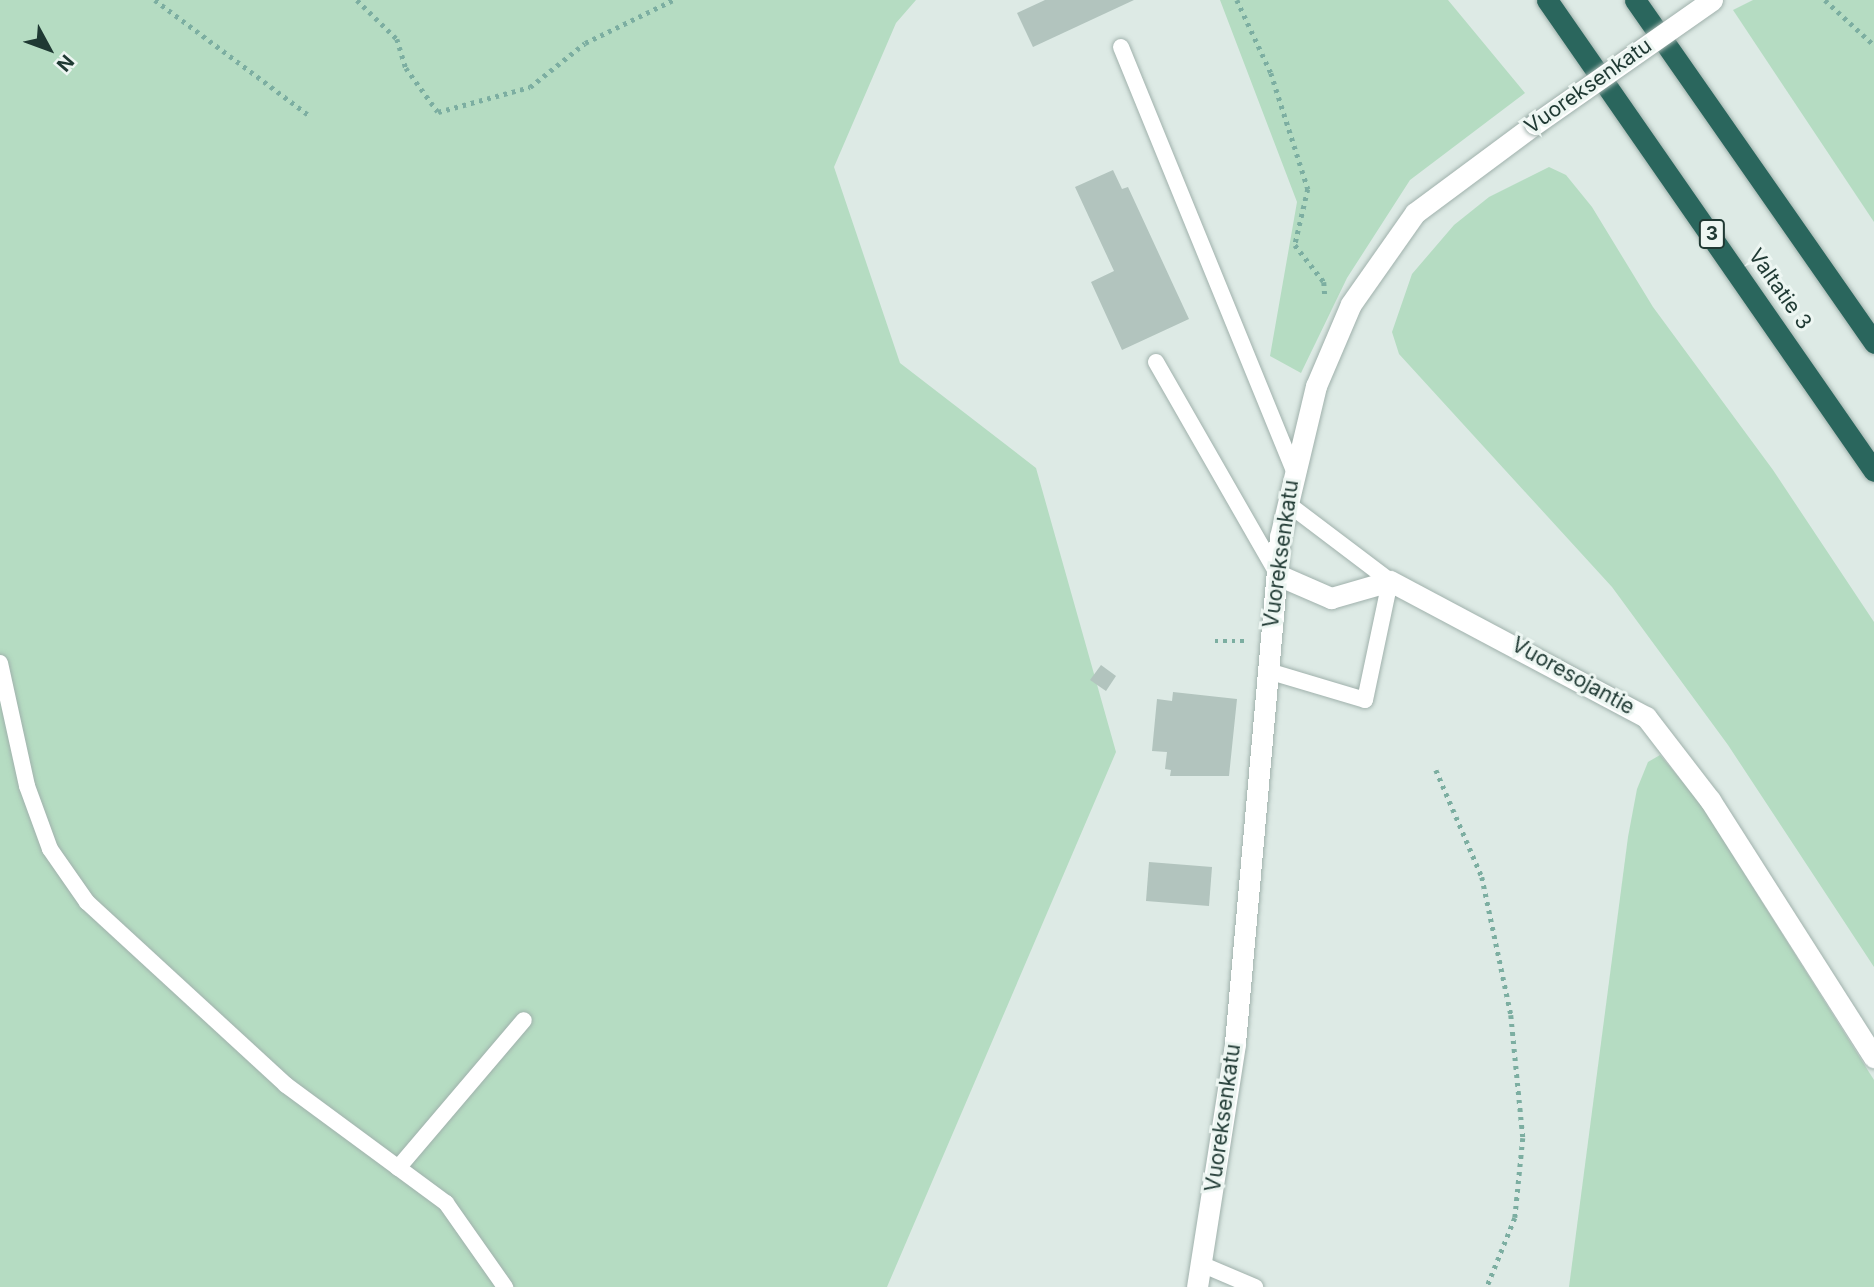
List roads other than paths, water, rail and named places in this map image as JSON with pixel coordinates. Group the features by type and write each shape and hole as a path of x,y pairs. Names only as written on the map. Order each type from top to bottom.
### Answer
{"highway":[{"name":"Valtatie 3","path":"1547,0 1874,471"},
{"path":"1635,0 1874,343"}],"street":[{"name":"Vuoreksenkatu","path":"1196,1287 1235,1043 1268,671 1287,503 1293,468 1316,386 1343,323 1388,246 1415,213 1535,124 1712,0"},
{"path":"1278,575 1331,598 1390,581"},
{"name":"Vuoresojantie","path":"1390,581 1646,717 1710,800 1874,1057"}],"lane":[{"path":"1121,47 1293,468"},
{"path":"1156,362 1278,575"},
{"path":"1268,671 1365,700 1390,581 1287,503"},
{"path":"0,663 27,786 50,849 88,902 286,1085 446,1203 505,1287"},
{"path":"398,1168 524,1020"},
{"path":"1201,1264 1255,1287"}]}
